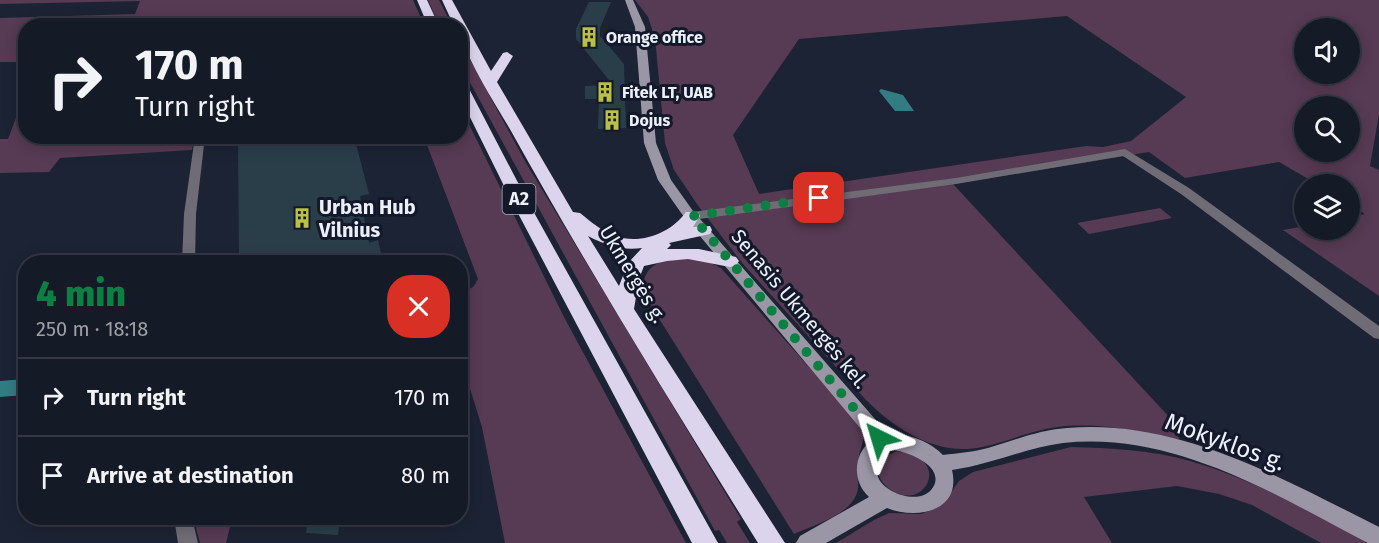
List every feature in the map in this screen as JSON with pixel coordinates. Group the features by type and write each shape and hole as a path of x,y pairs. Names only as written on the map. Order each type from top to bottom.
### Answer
{"highway":[{"path":"422,0 430,18"},
{"name":"Ukmergės g.","path":"447,0 456,18"},
{"name":"Ukmergės g.","path":"468,41 624,311 772,543"},
{"path":"490,82 507,56"},
{"name":"A2","path":"468,99 519,200 704,540"},
{"path":"562,206 592,233 617,242 647,244 669,236 704,230"},
{"path":"669,236 684,226 692,216"},
{"path":"624,311 634,266 642,256 653,249 704,230"},
{"path":"634,266 665,255 707,255 730,261"}],"main road":[{"name":"Senasis Ukmergės kel.","path":"629,0 640,27 648,135 653,157 665,181 884,443"},
{"name":"Mokyklos g.","path":"939,464 985,456 1024,443 1074,434 1124,436 1154,442 1225,464 1379,538"},
{"path":"884,443 908,443 931,455 939,464 945,483 937,498 928,503 906,506 884,499 874,489 866,468 873,450 884,443"},
{"path":"807,543 884,499"}],"street":[{"path":"188,255 190,214 199,144"},
{"path":"692,216 956,181 1125,152 1185,190 1379,334"},
{"path":"184,525 188,543"}],"shaded area":[{"path":"0,0 413,0 421,18 18,18 18,62 0,62 0,18 135,14 140,1 0,4"},
{"path":"428,0 439,0 448,18 436,18"},
{"path":"635,0 1379,0 1379,114 1370,166 1379,170 1379,296 1298,240 1360,240 1360,215 1365,214 1360,211 1360,174 1300,174 1279,162 1185,178 1149,152 953,184 1172,420 1179,440 1119,428 1073,426 1038,431 982,447 965,449 933,444 903,430 865,399 743,264 699,207 674,170 665,143 655,38 648,17","holes":["1067,16 1186,97 1131,141 1103,147 1086,146 759,194 733,135 799,39"]},
{"path":"468,56 526,163 741,519 737,522 750,543 727,543 719,530 715,531 468,79"},
{"path":"881,89 903,95 914,111 895,111 879,91"},
{"path":"18,113 18,144 193,144 192,150 60,158 49,172 0,173 0,139 8,139"},
{"path":"468,122 564,317 686,543 505,543 482,427 468,382 468,290 473,287 478,279 427,144 468,144"},
{"path":"1160,208 1172,218 1089,234 1077,223"},
{"path":"1294,228 1294,238 1283,230"},
{"path":"682,256 709,262 721,268 857,421 863,438 857,464 858,489 849,505 832,518 794,534 643,293 645,276 649,270 666,260"},
{"path":"18,380 18,396 0,397 0,381"},
{"path":"1071,447 1146,452 1175,457 1213,468 1282,497 1370,543 1321,543 1252,505 1219,494 1177,486 1084,497 1112,543 836,543 889,513 921,514 936,508 959,481 973,472"},
{"path":"897,451 915,456 926,464 929,474 927,484 920,492 910,495 897,493 884,484 880,478 879,465 882,458"},
{"path":"198,525 229,525 230,527 226,543 200,543 196,528"}],"building":[{"path":"589,2 611,2 600,28 600,36 624,64 626,128 598,129 599,99 585,99 585,86 613,85 576,39 576,29"},
{"name":"Urban Hub Vilnius","path":"238,144 356,144 369,194 360,196 369,243 378,240 381,255 239,255"},
{"path":"307,525 339,525 338,535 306,533"}],"place":[{"name":"Orange office","path":"589,37"},
{"name":"Fitek LT, UAB","path":"605,92"},
{"name":"Dojus","path":"612,120"},
{"name":"Urban Hub Vilnius","path":"302,218"}],"route":[{"path":"819,198 692,216 879,438"}]}
